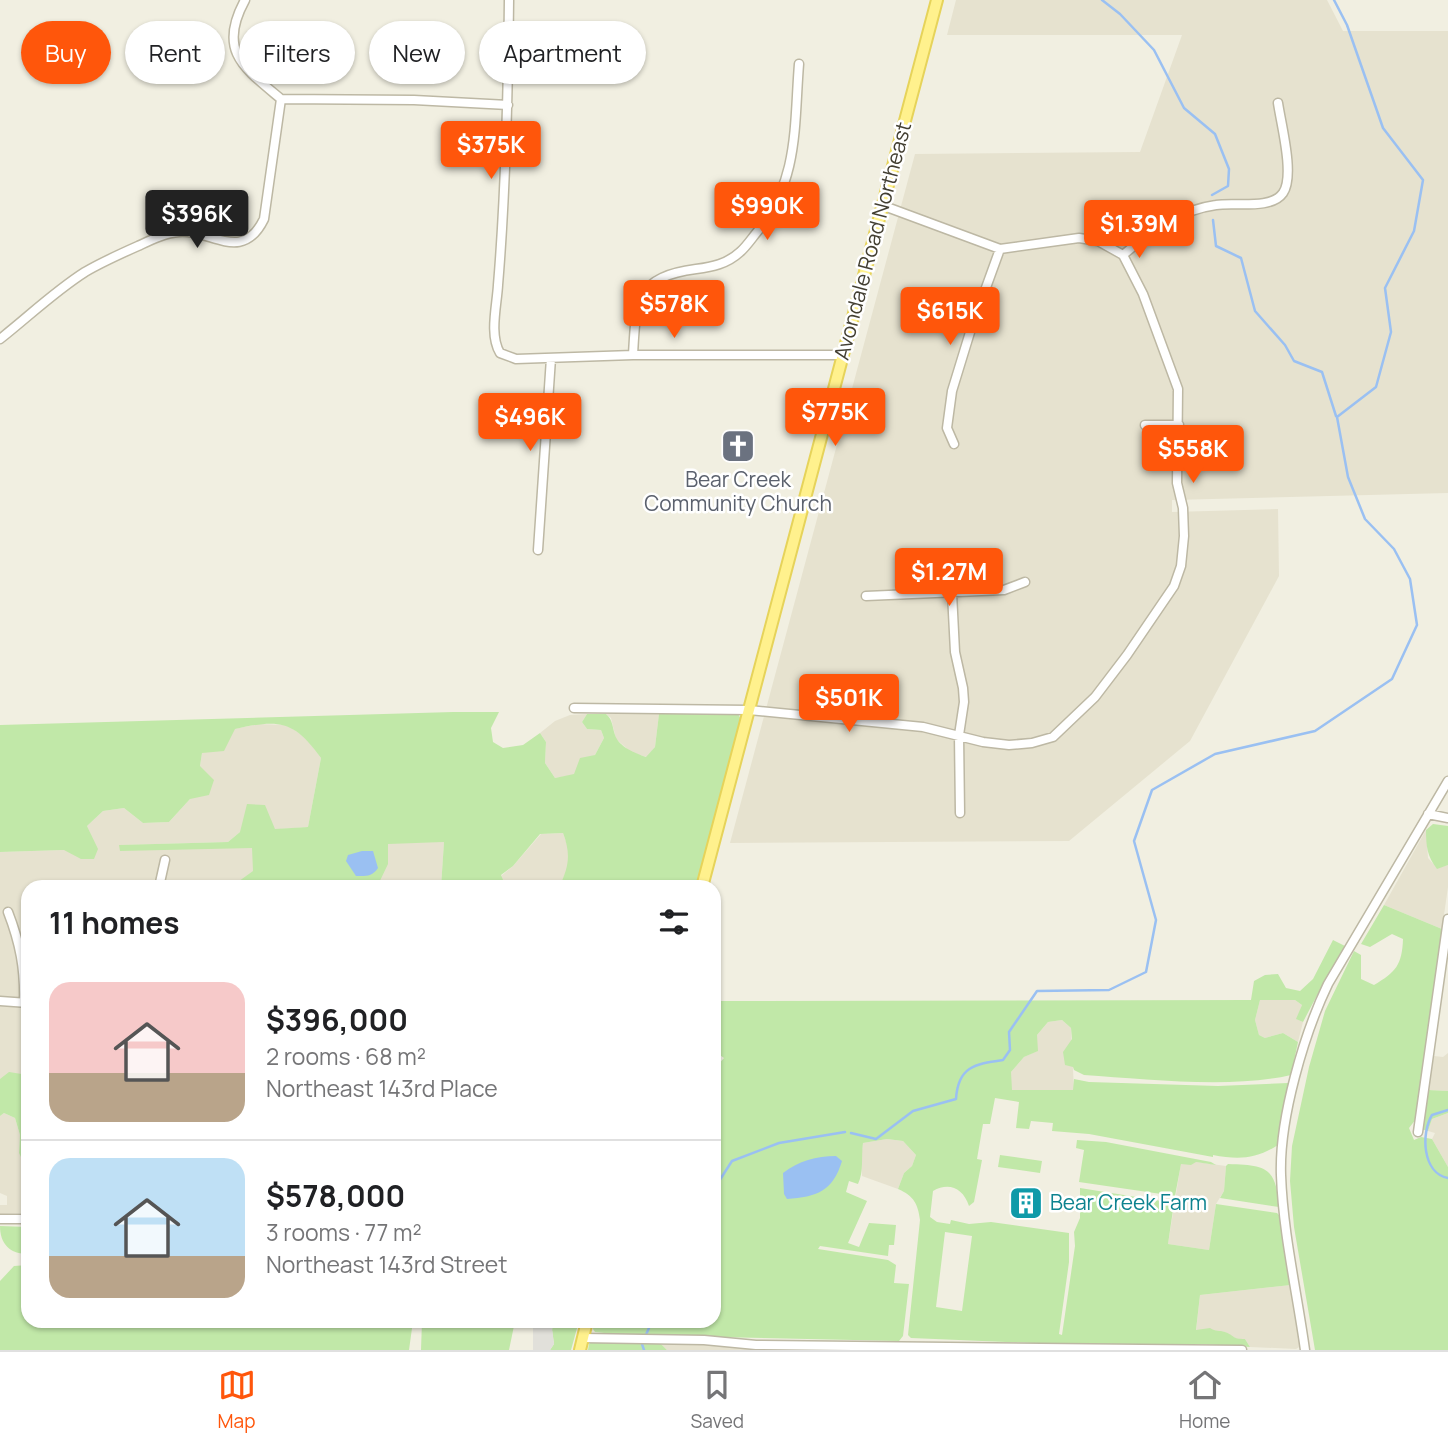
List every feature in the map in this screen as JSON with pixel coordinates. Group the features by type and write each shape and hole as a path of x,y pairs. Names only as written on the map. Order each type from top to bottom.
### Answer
{"main road":[{"name":"Avondale Road Northeast","path":"704,880 937,0"},
{"path":"580,1350 585,1328"}],"street":[{"path":"245,0 237,14 232,44 245,68 281,99 414,100 508,105"},
{"path":"509,0 504,214 495,324 496,347 500,353 516,359 633,355 842,355"},
{"path":"633,355 637,304 643,293 654,282 670,273 725,263 740,252 772,214 791,166 799,64"},
{"path":"0,339 83,274 104,261 158,237 191,232 221,241 237,242 249,238 259,230 264,219 281,99"},
{"path":"1123,255 1154,228 1187,212 1217,205 1264,203 1283,195 1289,175 1278,103"},
{"path":"573,708 749,710 923,727 983,742 1009,745 1032,743 1053,737 1095,697 1174,586 1181,566 1184,536 1183,508 1177,483 1178,389 1145,299 1123,255 1098,241 1079,238 1000,249 884,206"},
{"path":"954,444 947,428 952,391 1000,249"},
{"path":"538,550 551,358"},
{"path":"1146,425 1179,425"},
{"path":"866,596 1004,590 1025,582"},
{"path":"953,593 955,652 964,695 959,735 960,813"},
{"path":"1305,1350 1281,1174 1289,1105 1314,1013 1334,974 1448,781"},
{"path":"1429,814 1448,818"},
{"path":"161,880 165,860"},
{"path":"8,912 21,948"},
{"path":"1418,1132 1448,919"},
{"path":"0,1001 21,1003"},
{"path":"0,1219 21,1219"},
{"path":"583,1338 704,1340 756,1345 1242,1350"}],"shaded area":[{"path":"956,0 1327,0 1343,31 1448,31 1448,493 1172,500 1172,512 1278,509 1279,576 1190,741 1069,841 730,843 915,154 1140,152 1182,35 947,35"},
{"path":"587,714 582,722 587,729 601,730 604,738 595,755 574,775 555,778 545,763 546,742 540,733 555,721 570,715"},
{"path":"606,714 659,714 655,747 647,757 632,753 616,739 611,718"},
{"path":"258,724 288,725 307,739 321,758 308,827 240,832 228,842 120,845 444,842 441,880 21,880 21,1092 0,1091 0,852 97,849 87,826 103,811 124,808 143,823 169,822 190,799 202,753 234,729"},
{"path":"1426,830 1428,858 1437,868 1448,865 1442,929 1384,905"},
{"path":"563,833 568,847 569,867 562,880 503,880 501,876 541,834"},
{"path":"1260,1000 1295,1000 1302,1005 1297,1019 1303,1022 1298,1042 1283,1033 1265,1038 1259,1035 1255,1020"},
{"path":"1062,1020 1071,1028 1074,1090 1011,1090 1011,1072 1024,1057 1037,1051 1037,1035 1048,1022"},
{"path":"1448,1053 1448,1091 1428,1090 1434,1056 1443,1057"},
{"path":"4,1113 15,1118 20,1135 21,1213 0,1214 0,1205 7,1205 7,1196 0,1193 0,1116"},
{"path":"1448,1113 1448,1167 1432,1139 1435,1133 1428,1131 1432,1119"},
{"path":"887,1139 903,1141 916,1155 912,1166 904,1173 898,1189 862,1176 863,1143"},
{"path":"1181,1163 1226,1166 1224,1191 1216,1204 1209,1250 1168,1244"},
{"path":"1291,1285 1301,1346 1296,1349 1250,1347 1245,1339 1234,1339 1225,1332 1196,1331 1200,1295"},
{"path":"533,1328 552,1328 554,1344 550,1350 533,1350"},
{"path":"660,1343 701,1343 746,1349 810,1350 667,1350"}],"green space":[{"path":"499,712 491,728 493,742 503,748 523,745 540,733 546,742 545,763 555,778 574,774 580,758 595,755 604,738 601,730 587,729 582,722 587,714 606,714 620,743 646,757 655,747 659,714 738,714 741,719 698,880 562,880 568,860 563,833 540,834 513,866 501,875 503,880 441,880 444,842 388,844 388,864 380,880 241,880 253,871 252,848 120,851 119,845 228,842 240,832 247,804 265,805 275,829 308,827 321,758 294,729 274,724 235,729 224,751 202,753 200,766 214,780 209,795 190,799 169,822 143,823 124,808 103,811 87,826 98,849 94,859 81,859 64,850 0,852 0,725"},
{"path":"1433,824 1448,826 1448,865 1437,869 1429,855 1426,841 1426,830"},
{"path":"1384,905 1442,929 1417,1113 1409,1128 1414,1140 1421,1137 1432,1139 1448,1167 1448,1350 1315,1350 1294,1227 1290,1181 1292,1146 1309,1067 1325,1011 1354,951 1361,955 1361,979 1374,985 1393,972 1399,962 1403,939 1392,934 1370,947 1361,944"},
{"path":"1333,940 1347,947 1303,1022 1296,1019 1302,1005 1295,1000 1260,1000 1255,1020 1259,1035 1265,1038 1283,1033 1298,1042 1291,1075 1216,1082 1084,1075 1065,1065 1063,1052 1072,1039 1071,1028 1062,1020 1048,1022 1037,1035 1038,1051 1024,1057 1011,1072 1012,1090 1073,1090 1074,1079 1089,1082 1218,1086 1288,1083 1291,1085 1278,1145 1270,1150 1247,1157 1213,1157 1089,1134 1052,1131 1053,1123 1031,1121 1029,1129 1016,1128 1019,1102 995,1098 990,1124 983,1124 977,1159 982,1160 974,1202 969,1206 955,1188 945,1187 933,1191 930,1217 937,1222 991,1222 1069,1233 1069,1262 1059,1334 1062,1335 1075,1246 1074,1232 1080,1218 1080,1188 1174,1203 1168,1244 1209,1250 1216,1204 1277,1213 1280,1216 1291,1285 1200,1295 1196,1330 1210,1328 1225,1332 1235,1338 1245,1339 1250,1347 1201,1344 1057,1344 911,1338 908,1335 920,1220 914,1201 898,1189 904,1173 912,1166 916,1155 903,1141 887,1139 863,1143 860,1179 858,1184 849,1181 846,1192 867,1201 848,1243 859,1247 869,1223 896,1225 894,1245 889,1245 888,1256 820,1246 818,1249 888,1260 896,1265 894,1283 909,1284 903,1336 899,1341 623,1335 595,1332 593,1329 721,1328 721,1061 724,1058 721,1056 721,1001 1251,1000 1254,981 1265,975 1278,974 1286,988 1300,991 1313,979","holes":["945,1232 972,1236 962,1311 936,1307"]},
{"path":"9,1072 21,1074 21,1157 20,1135 15,1118 4,1113 0,1116 0,1079"},
{"path":"1428,1090 1448,1091 1448,1113 1432,1119 1428,1131 1421,1129"},
{"path":"1077,1140 1106,1142 1216,1165 1196,1162 1191,1165 1181,1164 1175,1196 1079,1182 1084,1150 1076,1148"},
{"path":"1000,1155 1042,1161 1040,1173 998,1167"},
{"path":"1228,1164 1260,1167 1267,1171 1275,1184 1279,1207 1220,1198 1224,1191"},
{"path":"0,1226 21,1227 21,1253 7,1247"},
{"path":"14,1266 21,1266 21,1328 412,1328 409,1350 0,1350 0,1281"},
{"path":"422,1328 514,1328 509,1350 421,1350"},
{"path":"577,1328 571,1350 550,1350 554,1344 552,1330"},
{"path":"593,1341 660,1343 667,1350 588,1350"}],"water":[{"path":"373,851 378,868 366,876 356,876 346,861 348,855"},
{"path":"836,1156 842,1161 829,1186 815,1194 787,1199 784,1194 783,1173 808,1160"}],"waterway":[{"path":"1102,0 1120,14 1154,50 1184,108 1215,134 1229,169 1228,186 1212,195"},
{"path":"851,1133 876,1139 913,1111 956,1099 960,1080 969,1069 1003,1060 1010,1050 1009,1032 1037,991 1109,990 1146,972 1156,920 1134,841 1152,790 1215,754 1315,731 1392,679 1417,625 1410,579 1394,549 1365,519 1348,477 1337,417 1376,387 1391,332 1385,288 1414,231 1423,180 1383,128 1347,25 1334,0"},
{"path":"1213,220 1216,246 1241,258 1255,311 1285,345 1294,361 1322,372 1336,416"},
{"path":"1448,1110 1432,1115 1425,1142 1433,1169 1448,1178"},
{"path":"721,1178 732,1161 779,1143 845,1132"},
{"path":"644,1350 642,1344 649,1328"}],"place":[{"name":"Bear Creek Community Church","path":"738,446"},
{"name":"Bear Creek Farm","path":"1026,1203"}]}
